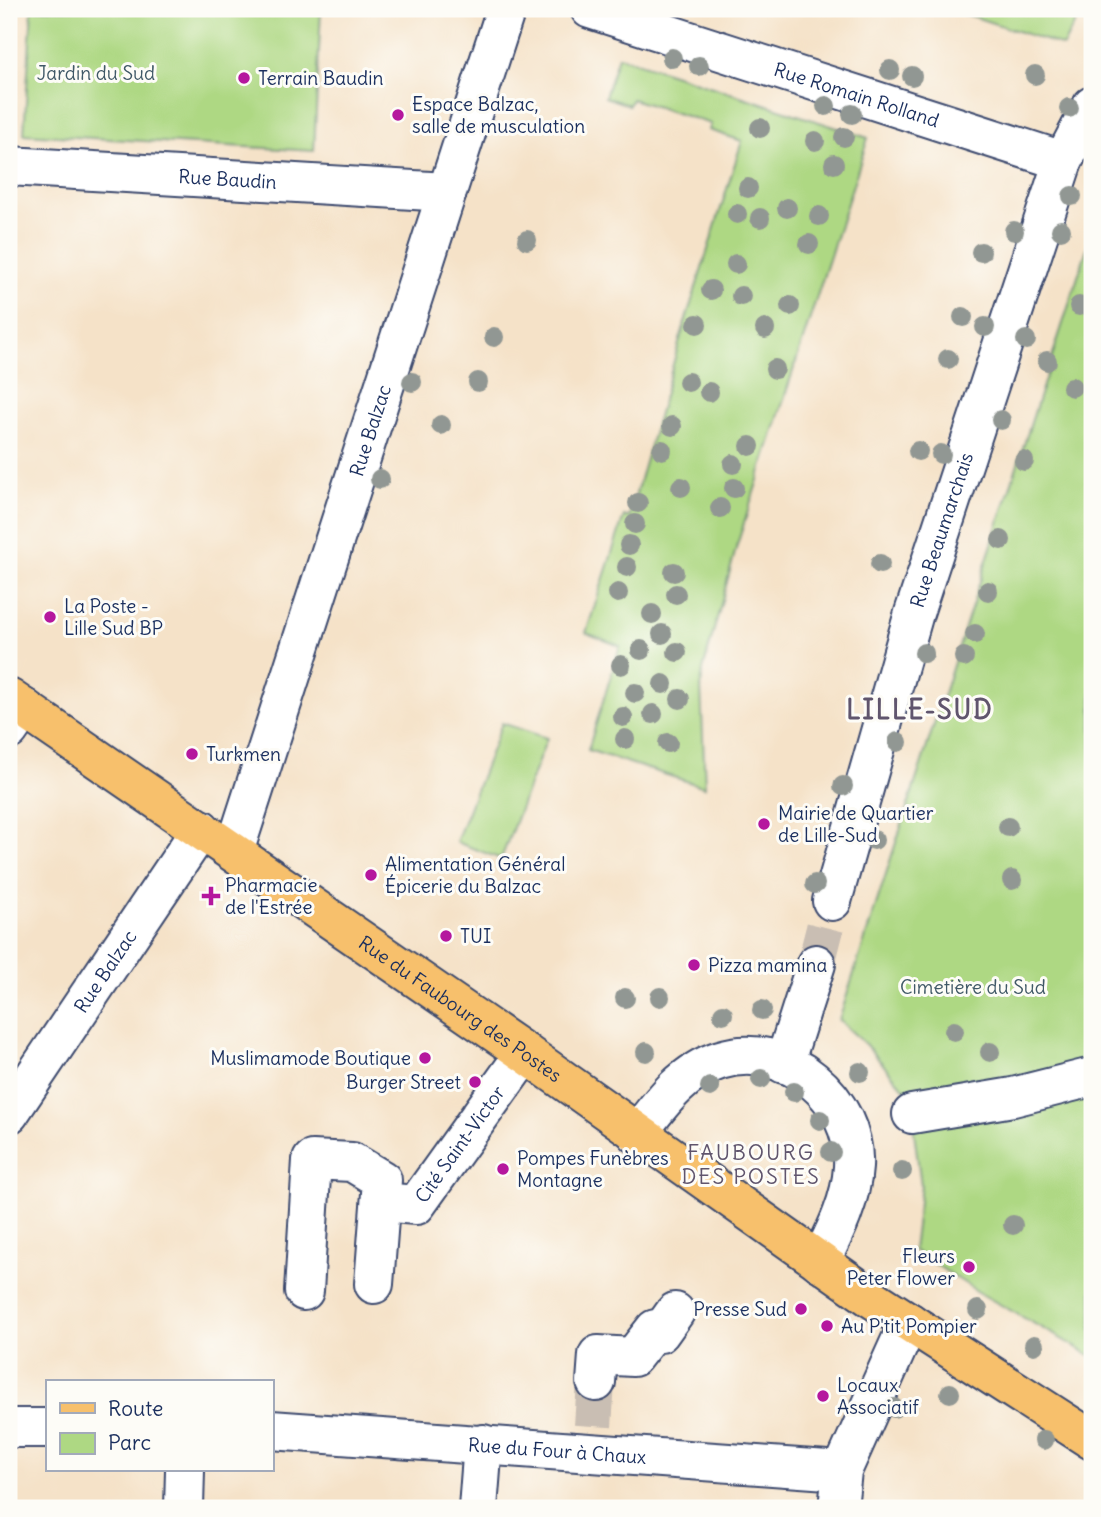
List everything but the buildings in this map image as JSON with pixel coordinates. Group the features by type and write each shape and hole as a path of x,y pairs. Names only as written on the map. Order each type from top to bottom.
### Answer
{"main road":[{"name":"Rue du Faubourg des Postes","path":"14,712 201,829 525,1053 820,1262 1092,1440"}],"street":[{"name":"Rue Balzac","path":"234,852 506,9"},
{"name":"Rue Romain Rolland","path":"590,9 1063,161"},
{"path":"1063,161 1092,106"},
{"name":"Rue Beaumarchais","path":"832,901 914,613 1063,161"},
{"name":"Rue Baudin","path":"9,166 447,192"},
{"name":"Rue Balzac","path":"9,1114 201,829"},
{"path":"784,1064 816,964"},
{"name":"Cité Saint-Victor","path":"381,1202 416,1205 525,1053"},
{"path":"637,1134 670,1093 703,1068 720,1060 739,1057 784,1064 821,1085 839,1108 850,1131 853,1164 852,1183 841,1219 820,1262"},
{"path":"912,1114 1013,1097 1092,1077"},
{"name":"Cité Saint-Victor","path":"304,1291 312,1160 352,1162 382,1180 374,1284"},
{"path":"596,1382 598,1354 633,1357 654,1329 660,1333 675,1312"},
{"path":"838,1508 842,1471 909,1322"},
{"path":"9,1428 46,1428"},
{"name":"Rue du Four à Chaux","path":"273,1430 483,1444 592,1438 842,1471"},
{"path":"478,1508 483,1444"},
{"path":"184,1508 185,1472"}],"green space":[{"name":"Jardin du Sud","path":"32,9 321,9 314,151 24,134"},
{"path":"950,9 1082,9 1063,46"},
{"path":"618,56 868,138 737,545 703,670 701,686 705,787 588,750 620,646 586,633 624,516 629,518 684,326 742,141 709,130 711,124 632,99 629,105 605,97"},
{"name":"Cimetière du Sud","path":"1092,233 1092,1356 983,1295 913,1250 921,1185 909,1094 865,1044 839,1020"},
{"path":"502,723 547,738 501,859 456,842"}],"tunnel":[{"path":"816,964 832,901"},
{"path":"593,1426 596,1382"}],"place":[{"name":"Terrain Baudin","path":"244,78"},
{"name":"Espace Balzac, salle de musculation","path":"398,115"},
{"name":"La Poste - Lille Sud BP","path":"50,617"},
{"name":"Turkmen","path":"192,754"},
{"name":"Mairie de Quartier de Lille-Sud","path":"764,824"},
{"name":"Alimentation Général Épicerie du Balzac","path":"371,875"},
{"name":"Pharmacie de l'Estrée","path":"211,896"},
{"name":"TUI","path":"446,936"},
{"name":"Pizza mamina","path":"694,965"},
{"name":"Muslimamode Boutique","path":"425,1058"},
{"name":"Burger Street","path":"475,1082"},
{"name":"Pompes Funèbres Montagne","path":"503,1169"},
{"name":"Fleurs Peter Flower","path":"969,1267"},
{"name":"Presse Sud","path":"801,1309"},
{"name":"Au P'tit Pompier","path":"827,1326"},
{"name":"Locaux Associatif","path":"823,1396"}],"district":[{"name":"LILLE-SUD","path":"920,710"},
{"name":"FAUBOURG DES POSTES","path":"751,1165"}]}
